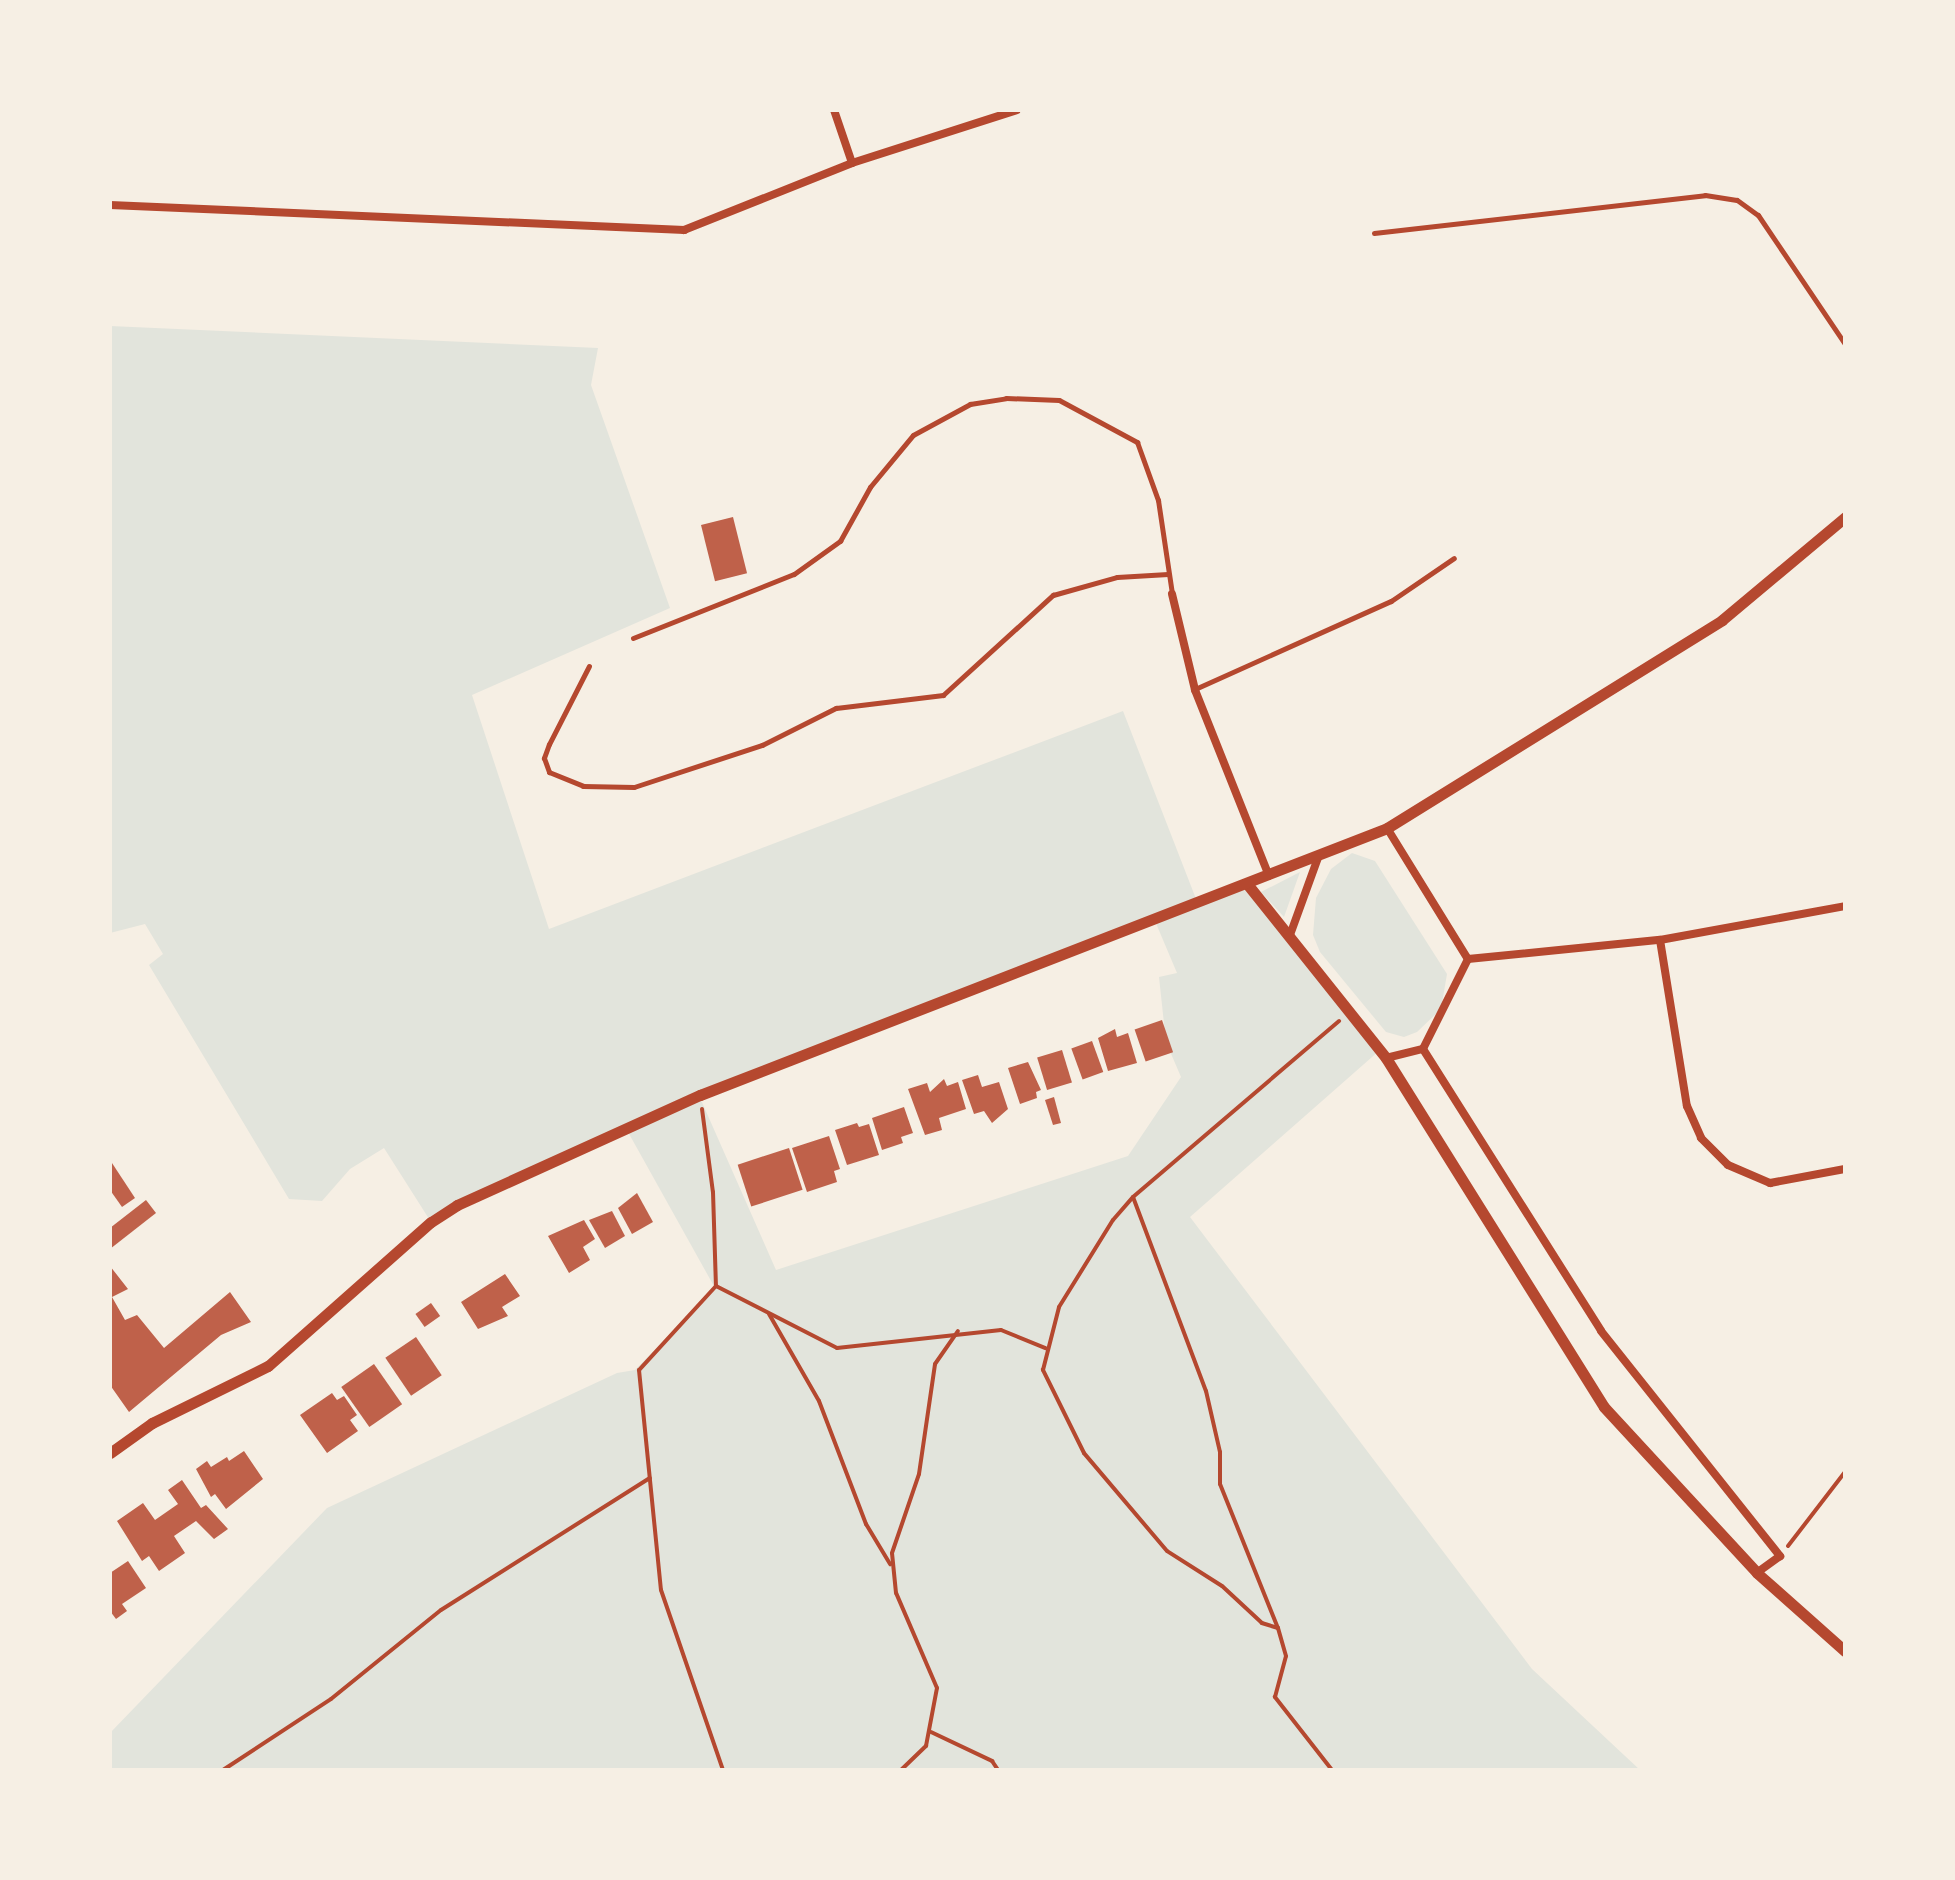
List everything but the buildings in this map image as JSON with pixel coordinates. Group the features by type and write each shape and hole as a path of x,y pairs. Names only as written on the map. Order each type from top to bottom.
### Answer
{"street":[{"path":"834,110 852,163"},
{"path":"110,205 684,230 852,163 1017,110"},
{"path":"110,1453 152,1423 268,1366 431,1222 457,1205 700,1095 1248,885 1387,828 1722,620 1845,517"},
{"path":"1172,594 1195,690 1269,876"},
{"path":"1387,828 1468,959"},
{"path":"1290,935 1319,855"},
{"path":"1248,885 1386,1058 1604,1407 1757,1573 1845,1651"},
{"path":"1468,959 1660,940 1845,906"},
{"path":"1660,940 1687,1106 1701,1138 1728,1165 1770,1183 1845,1169"},
{"path":"1386,1058 1423,1049 1468,959"},
{"path":"1423,1049 1601,1331 1780,1556 1757,1573"}],"lane":[{"path":"1374,233 1705,195 1737,200 1758,215 1845,344"},
{"path":"633,638 794,574 840,541 870,487 913,435 970,404 1006,398 1059,400 1137,442 1158,500 1172,594"},
{"path":"1195,690 1391,601 1454,558"},
{"path":"589,666 549,744 544,758 549,772 583,786 634,787 762,745 836,708 943,695 955,690 996,642 1053,595 1117,577 1168,574"}],"path":[{"path":"1278,1628 1262,1623 1222,1586 1167,1551 1112,1489 1084,1453 1057,1402 1043,1370 1045,1348 1077,1272 1133,1197 1350,1011"},
{"path":"700,1095 713,1192 716,1286 639,1370 661,1590 723,1770"},
{"path":"1133,1197 1206,1391 1220,1452 1220,1484 1278,1628 1286,1656 1275,1697 1332,1770"},
{"path":"716,1286 837,1348 917,1342 958,1331 1001,1330 1045,1348"},
{"path":"768,1312 814,1390 866,1524 891,1566 896,1593 937,1688 926,1746 901,1770"},
{"path":"891,1566 919,1474 935,1364 958,1331"},
{"path":"1780,1556 1845,1472"},
{"path":"223,1770 331,1699 441,1610 650,1478"},
{"path":"931,1732 992,1761 998,1770"}],"shaded area":[{"path":"110,326 598,348 591,385 670,608 472,695 549,929 1123,711 1198,904 1247,885 1380,1050 1190,1217 1532,1669 1640,1770 110,1770 110,1733 327,1508 617,1373 635,1370 715,1288 628,1132 701,1100 776,1270 1128,1156 1181,1077 1166,1042 1159,977 1177,973 1155,921 700,1095 431,1222 384,1148 350,1169 322,1201 289,1199 149,965 163,954 145,924 110,933"},
{"path":"1352,853 1375,861 1447,974 1441,1009 1417,1032 1404,1037 1386,1032 1320,952 1313,935 1316,898 1331,869"},
{"path":"1300,872 1284,917 1261,892"}]}
